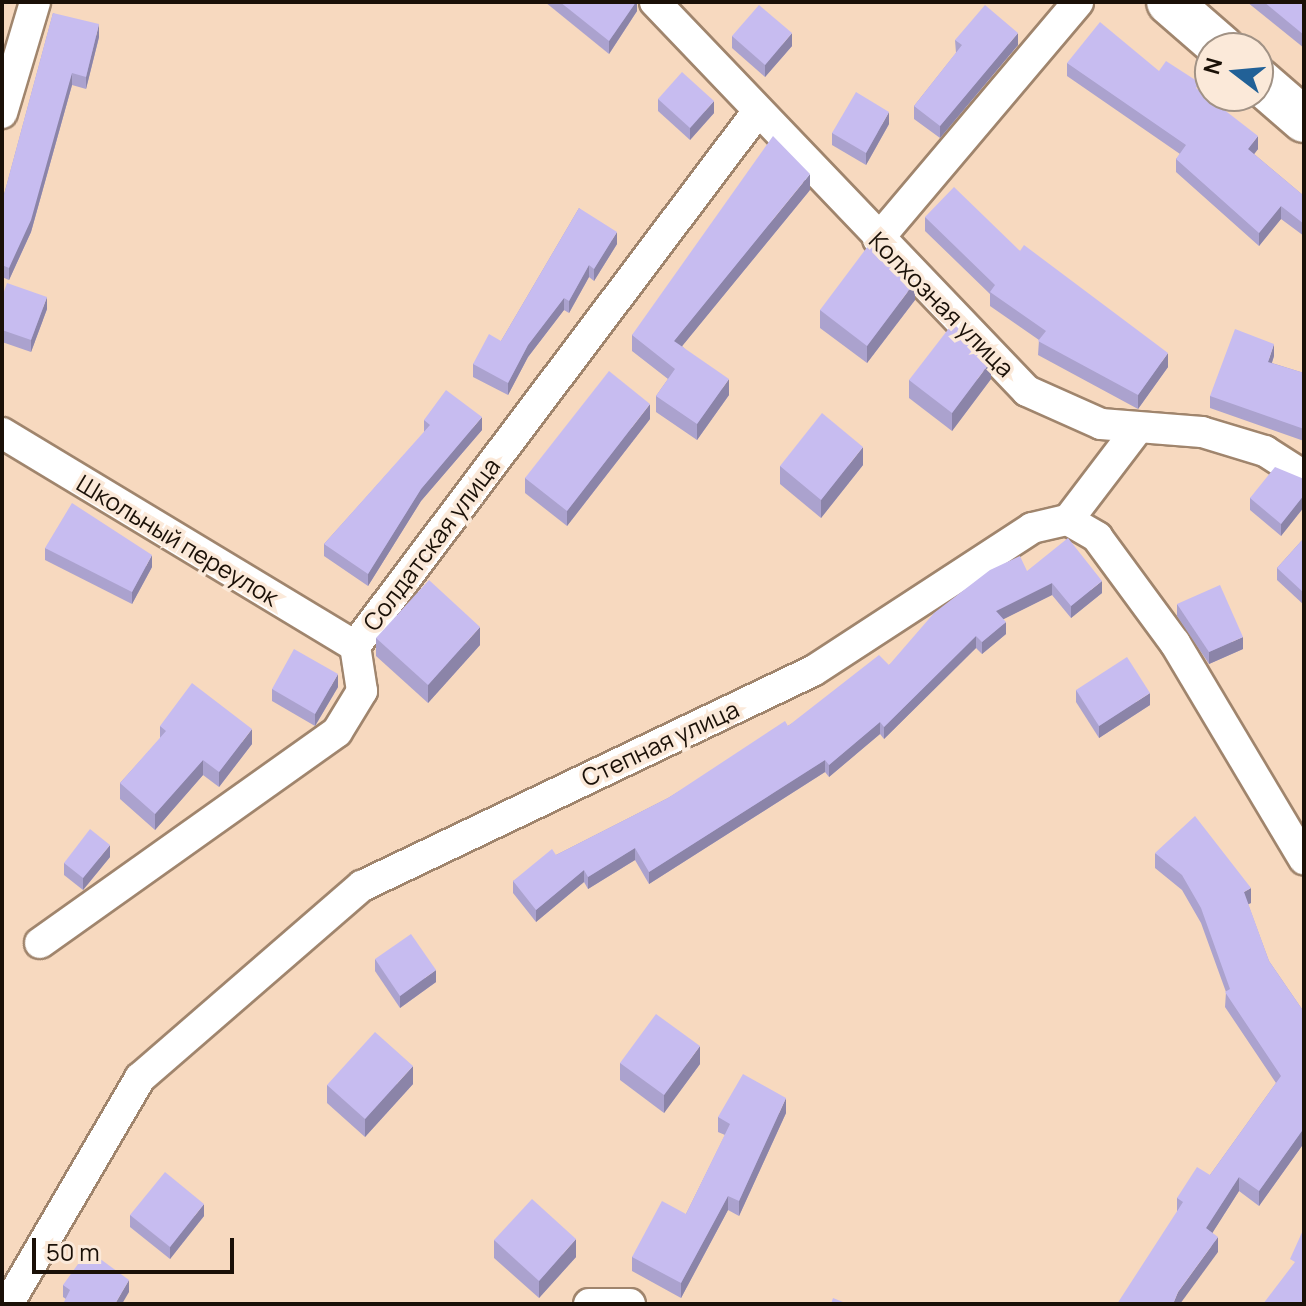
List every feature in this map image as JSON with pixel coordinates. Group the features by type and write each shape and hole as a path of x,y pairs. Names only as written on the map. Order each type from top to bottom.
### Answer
{"main road":[{"path":"1169,2 1204,32"},
{"path":"1274,94 1304,120"}],"street":[{"path":"2,113 35,2"},
{"name":"Колхозная улица","path":"655,2 755,115 1027,391 1135,432 1202,432 1265,451 1304,476"},
{"path":"878,239 1078,2"},
{"name":"Солдатская улица","path":"40,943 337,732 362,691 355,646 755,115"},
{"path":"1135,432 1068,520 1097,537 1175,643 1304,859"},
{"name":"Школьный переулок","path":"2,433 355,646"},
{"name":"Степная улица","path":"8,1304 140,1078 362,886 813,671 1032,528 1068,520"},
{"path":"589,1304 630,1304"}],"building":[{"path":"560,2 636,2 609,41"},
{"path":"1264,2 1304,2 1304,35"},
{"path":"759,5 792,33 765,65 732,36"},
{"path":"985,5 1018,33 940,126 914,106 962,45 955,40"},
{"path":"53,13 99,24 86,77 72,73 31,220 9,268 2,265 2,202"},
{"path":"1100,22 1159,71 1166,61 1194,79 1194,112 1227,112 1258,136 1248,149 1304,196 1304,224 1281,206 1259,233 1176,159 1186,145 1067,63"},
{"path":"682,72 714,101 690,128 658,99"},
{"path":"856,92 889,112 866,153 832,133"},
{"path":"773,136 810,174 674,341 729,379 697,424 656,396 675,369 632,335"},
{"path":"954,187 1020,251 1024,245 1168,353 1138,395 1038,341 1046,331 990,292 995,285 925,217"},
{"path":"579,208 617,232 594,269 589,265 569,301 564,298 528,345 508,383 473,364 489,334 501,341"},
{"path":"871,242 915,282 867,346 820,310"},
{"path":"7,283 47,297 31,340 2,330 2,297"},
{"path":"953,323 991,361 952,413 909,380"},
{"path":"1235,329 1274,344 1268,362 1304,373 1304,429 1210,396"},
{"path":"609,371 650,404 567,511 525,478"},
{"path":"446,390 482,417 421,489 368,574 324,544 430,425 424,420"},
{"path":"822,413 863,447 821,500 780,466"},
{"path":"1275,467 1304,479 1304,495 1281,524 1250,498"},
{"path":"72,503 152,555 132,592 45,548"},
{"path":"1068,538 1102,581 1071,606 1052,583 996,611 1006,622 982,642 976,636 884,727 880,722 829,765 825,760 649,872 635,848 588,877 584,870 536,910 513,881 552,849 556,855 668,798 785,721 788,726 879,655 889,665 934,613 990,570 1020,556 1027,571"},
{"path":"1304,538 1304,593 1277,568"},
{"path":"429,580 480,627 428,685 376,638"},
{"path":"1220,585 1243,637 1209,652 1177,604"},
{"path":"294,649 338,674 315,714 272,689"},
{"path":"1127,657 1150,693 1099,726 1076,690"},
{"path":"192,683 252,729 219,772 203,760 155,814 120,783 166,731 160,726"},
{"path":"1195,816 1251,888 1244,892 1269,961 1304,1012 1304,1128 1259,1191 1239,1177 1206,1228 1218,1237 1178,1292 1173,1304 1117,1304 1183,1202 1177,1198 1197,1167 1210,1175 1281,1076 1225,992 1230,989 1201,908 1182,875 1155,853"},
{"path":"90,829 110,845 83,878 64,863"},
{"path":"411,934 436,970 400,996 375,959"},
{"path":"656,1014 700,1046 664,1095 620,1063"},
{"path":"375,1032 413,1066 365,1119 327,1085"},
{"path":"743,1074 786,1098 739,1201 728,1196 681,1283 632,1257 662,1201 686,1214 730,1124 718,1117"},
{"path":"165,1172 204,1204 170,1247 130,1215"},
{"path":"532,1199 576,1239 539,1281 494,1240"},
{"path":"1304,1228 1304,1301 1302,1304 1263,1304 1295,1262 1290,1259"},
{"path":"88,1250 129,1280 115,1304 63,1304 70,1290 63,1285"},
{"path":"833,1298 848,1304 831,1304"}]}
